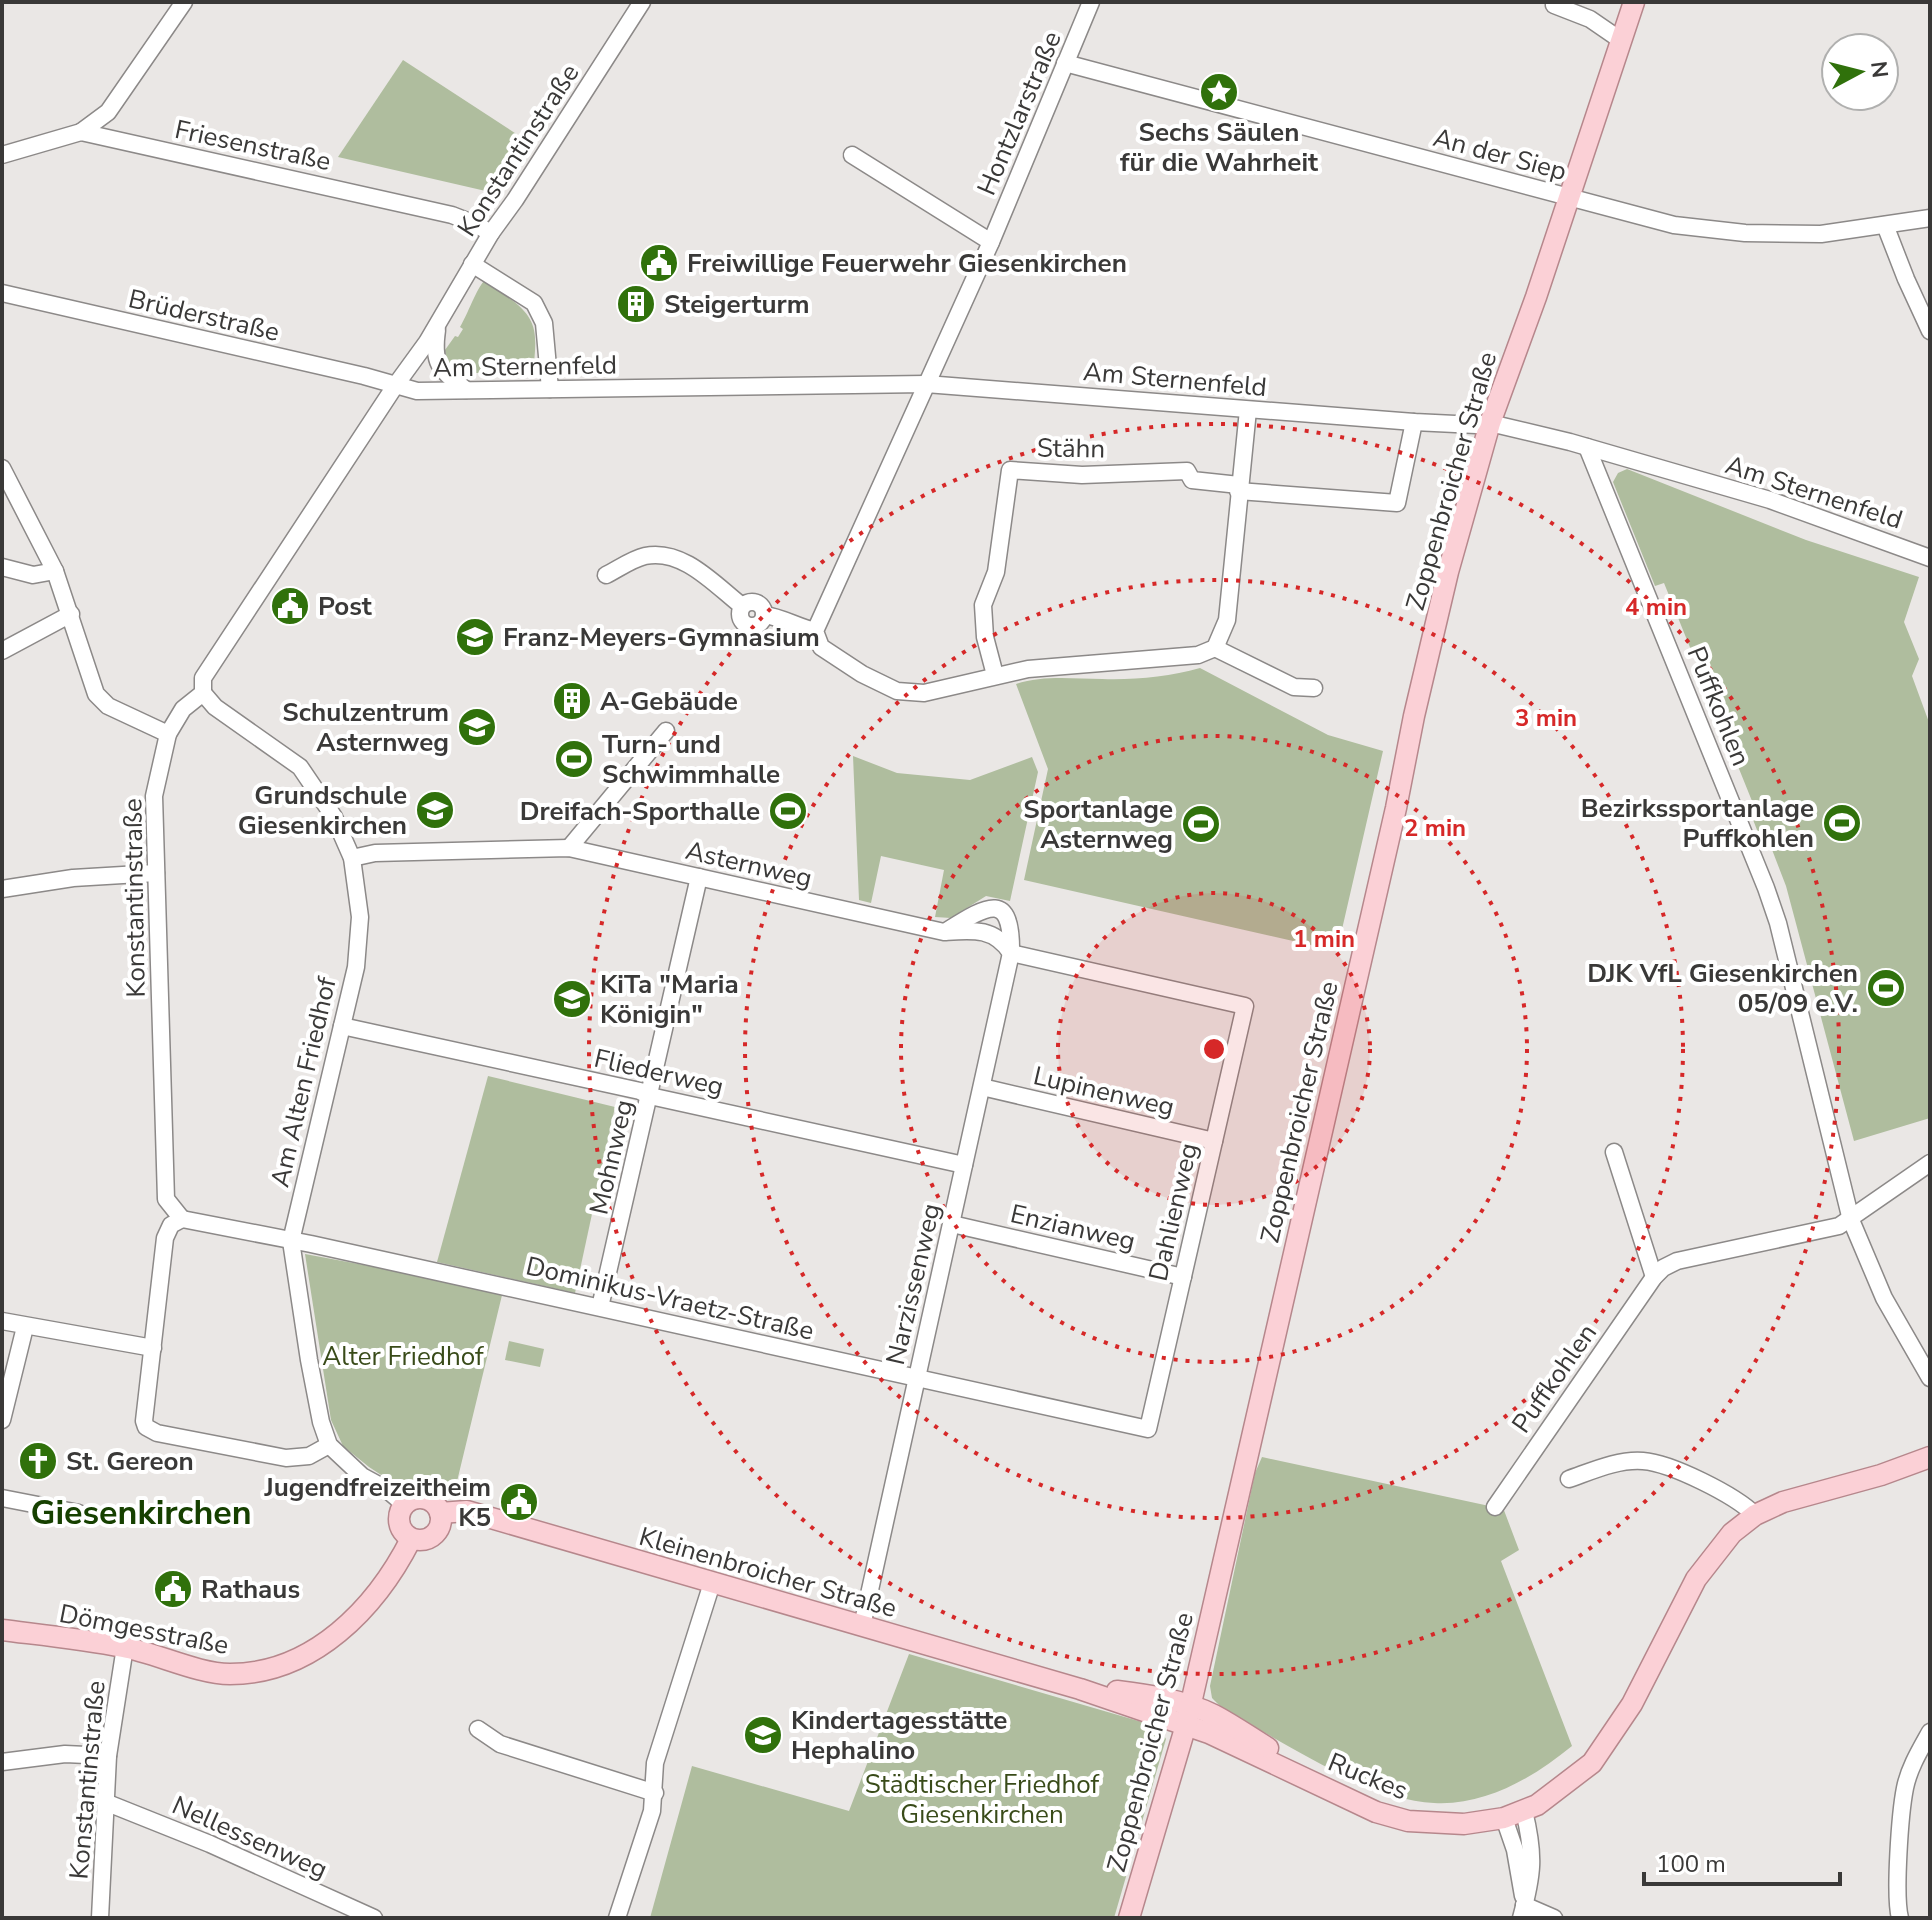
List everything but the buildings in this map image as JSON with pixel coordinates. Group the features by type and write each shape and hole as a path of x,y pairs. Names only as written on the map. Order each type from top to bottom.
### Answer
{"main road":[{"name":"Zoppenbroicher Straße","path":"1129,1918 1188,1715 1448,572 1490,423 1536,297 1634,2"},
{"name":"Ruckes","path":"1188,1715 1214,1715 1277,1753 1378,1802 1436,1813 1512,1812 1557,1783 1608,1740 1632,1704 1696,1579 1732,1533 1755,1515 1783,1502 1881,1475 1930,1457"},
{"path":"423,1498 433,1503 440,1513 441,1525 434,1535 423,1540 411,1539 403,1531 399,1520 405,1505 423,1498"},
{"name":"Kleinenbroicher Straße","path":"440,1513 467,1511 1080,1689 1121,1691 1168,1699 1188,1715"},
{"name":"Dömgesstraße","path":"2,1630 125,1647 229,1674 277,1667 309,1654 360,1613 401,1558 411,1539"}],"street":[{"path":"81,132 108,112 184,2"},
{"name":"Konstantinstraße","path":"182,1219 166,1199 156,873 154,796 156,776 168,734 183,709 203,693 203,678 437,326 491,233 642,2"},
{"name":"Hontzlarstraße","path":"926,384 991,242 1091,2"},
{"path":"1557,3 1590,19 1622,41"},
{"name":"An der Siep","path":"1065,63 1674,225 1745,233 1821,234 1930,218"},
{"name":"Friesenstraße","path":"2,155 81,132 452,215 491,233"},
{"name":"Hontzlarstraße","path":"852,155 991,242"},
{"path":"1885,225 1930,331"},
{"path":"472,264 534,303 544,323 550,389"},
{"name":"Brüderstraße","path":"2,293 364,376 395,386"},
{"path":"437,326 434,349 437,363 443,372 466,390"},
{"path":"926,384 815,631 821,647 862,674 897,691 924,693 995,675 1063,665 1198,655 1215,648 1227,620 1248,410"},
{"name":"Am Sternenfeld","path":"395,386 417,391 926,384 1414,422 1490,423 1587,447 1770,500 1930,558"},
{"path":"1239,488 1397,503 1414,422"},
{"name":"Puffkohlen","path":"1587,447 1778,923 1851,1220 1884,1298 1930,1378"},
{"path":"2,468 55,571 99,698 108,706 168,734"},
{"name":"Stähn","path":"995,675 985,637 983,605 996,572 1010,470 1082,475 1187,471 1192,480 1239,488"},
{"path":"606,575 644,556 669,556 692,566 742,606 756,602 762,607 764,615 777,616 815,631"},
{"path":"2,567 33,575 55,571"},
{"path":"2,651 71,614"},
{"path":"1215,648 1294,687 1314,688"},
{"name":"Am Alten Friedhof","path":"203,693 215,707 300,767 334,817 352,858 360,917 356,967 291,1241 309,1360 321,1422 329,1445"},
{"path":"569,848 666,731"},
{"name":"Asternweg","path":"352,858 375,853 569,848 944,932 976,929 993,934 1011,953 1245,1006"},
{"path":"2,889 73,878 156,873"},
{"name":"Mohnweg","path":"600,1307 699,877"},
{"path":"944,932 974,913 992,907 1007,915 1011,953"},
{"name":"Narzissenweg","path":"862,1626 1011,953"},
{"name":"Dahlienweg","path":"1148,1429 1245,1006"},
{"name":"Fliederweg","path":"342,1026 964,1165"},
{"name":"Lupinenweg","path":"982,1087 1214,1141"},
{"path":"1614,1152 1654,1277"},
{"path":"1851,1220 1930,1163"},
{"path":"182,1219 171,1225 165,1238 144,1421 146,1427 157,1433 286,1458 309,1456 329,1445 362,1476 386,1489 405,1505"},
{"name":"Dominikus-Vraetz-Straße","path":"182,1219 600,1307 1148,1429"},
{"name":"Puffkohlen","path":"1495,1507 1663,1268 1677,1261 1839,1226 1851,1220"},
{"name":"Enzianweg","path":"952,1224 1183,1277"},
{"path":"2,1321 153,1348"},
{"path":"2,1420 25,1327"},
{"path":"1569,1479 1610,1465 1640,1461 1654,1463 1726,1492 1755,1515"},
{"path":"2,1498 79,1513"},
{"path":"617,1918 650,1821 655,1793 655,1763 712,1583"},
{"name":"Konstantinstraße","path":"100,1918 108,1756 125,1647"},
{"path":"478,1729 500,1744 655,1793"},
{"path":"1900,1918 1898,1894 1905,1787 1914,1760 1930,1732"},
{"path":"2,1762 65,1754 108,1756"},
{"name":"Nellessenweg","path":"105,1802 210,1844 374,1918"},
{"path":"1512,1812 1532,1863 1531,1881 1522,1912 1554,1918"}],"green space":[{"path":"403,60 524,139 490,192 338,157"},
{"path":"485,280 504,287 503,294 530,319 535,337 533,373 462,373 448,361 445,350 463,329 460,327"},
{"name":"Bezirkssportanlage Puffkohlen","path":"1627,469 1806,540 1919,577 1904,622 1919,659 1912,676 1930,725 1930,1118 1854,1141 1786,886 1771,847 1762,843 1747,804 1752,801 1664,583 1655,586 1613,482 1618,473"},
{"name":"Sportanlage Asternweg","path":"1200,668 1328,735 1383,751 1337,951 1024,880 1048,769 1016,684 1048,678 1151,677"},
{"path":"853,756 897,773 970,780 1032,757 1038,772 1010,901 986,896 951,918 935,917 944,870 881,856 871,903 859,900"},
{"path":"488,1076 615,1107 575,1293 437,1262"},
{"name":"Alter Friedhof","path":"305,1254 503,1291 453,1498 430,1487 406,1481 401,1488 343,1446 331,1420"},
{"path":"509,1341 544,1349 540,1367 505,1360"},
{"path":"1262,1457 1494,1507 1502,1505 1519,1550 1501,1561 1572,1746 1508,1787 1472,1800 1434,1803 1409,1800 1354,1780 1223,1709 1212,1698 1210,1686 1255,1473"},
{"name":"Städtischer Friedhof Giesenkirchen","path":"909,1654 1159,1727 1166,1739 1114,1918 650,1918 692,1766 849,1811"}],"place":[{"name":"Sechs Säulen für die Wahrheit","path":"1219,92"},
{"name":"Freiwillige Feuerwehr Giesenkirchen","path":"659,263"},
{"name":"Steigerturm","path":"636,304"},
{"name":"Post","path":"290,606"},
{"name":"Franz-Meyers-Gymnasium","path":"475,637"},
{"name":"A-Gebäude","path":"572,701"},
{"name":"Schulzentrum Asternweg","path":"477,727"},
{"name":"Turn- und Schwimmhalle","path":"574,759"},
{"name":"Grundschule Giesenkirchen","path":"435,810"},
{"name":"Dreifach-Sporthalle","path":"788,811"},
{"name":"Bezirkssportanlage Puffkohlen","path":"1842,823"},
{"name":"Sportanlage Asternweg","path":"1201,824"},
{"name":"DJK VfL Giesenkirchen 05/09 e.V.","path":"1886,988"},
{"name":"KiTa \"Maria Königin\"","path":"572,999"},
{"name":"St. Gereon","path":"38,1461"},
{"name":"Jugendfreizeitheim K5","path":"519,1502"},
{"name":"Rathaus","path":"173,1589"},
{"name":"Kindertagesstätte Hephalino","path":"763,1735"}],"district":[{"name":"Giesenkirchen","path":"141,1512"}]}
